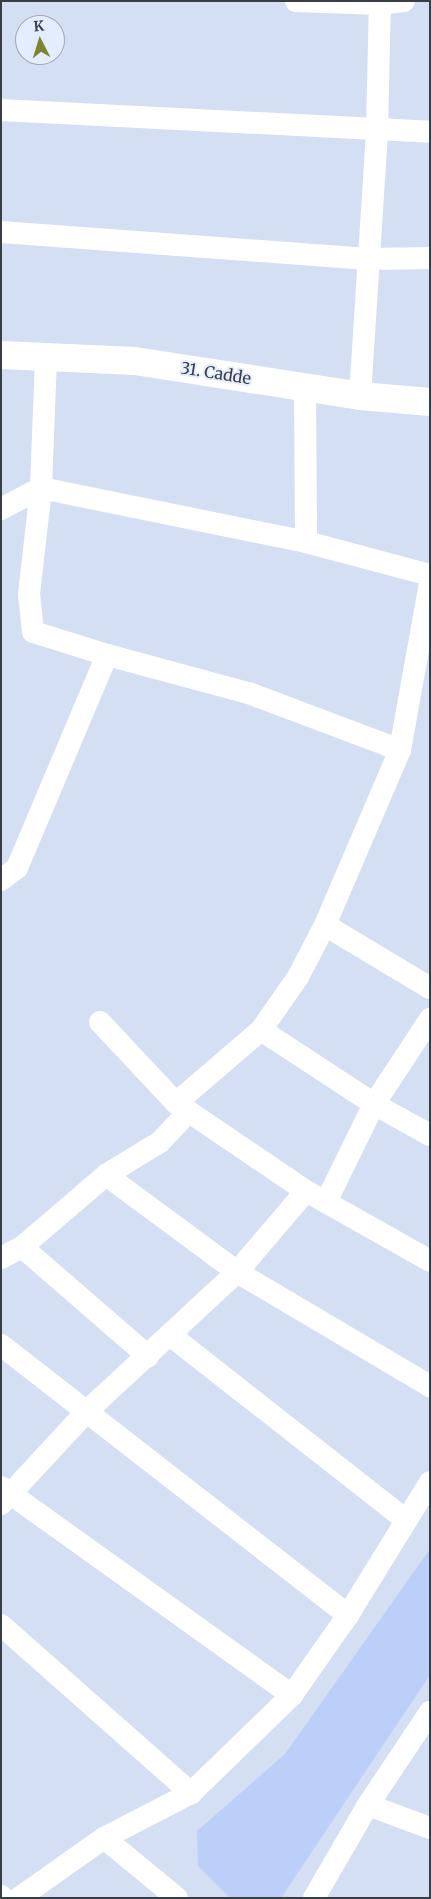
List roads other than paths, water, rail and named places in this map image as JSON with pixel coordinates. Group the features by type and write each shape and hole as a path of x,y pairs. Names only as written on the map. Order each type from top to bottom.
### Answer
{"street":[{"path":"296,1 404,1"},
{"path":"360,396 377,131 380,2"},
{"path":"1,110 150,116 377,131 430,132"},
{"path":"1,232 368,259 430,258"},
{"name":"31. Cadde","path":"1,355 136,361 360,396 430,402"},
{"path":"46,358 41,488 29,594 33,632 107,655 248,693 400,750"},
{"path":"305,388 306,542"},
{"path":"1,509 41,488 306,542 430,575"},
{"path":"1,1258 22,1247 106,1175 160,1142 182,1107 261,1030 298,977 325,925 400,750 430,583"},
{"path":"1,880 17,868 107,655"},
{"path":"325,925 430,988"},
{"path":"326,1202 374,1104 430,1018"},
{"path":"100,1022 182,1107 306,1191 430,1261"},
{"path":"261,1030 374,1104 430,1135"},
{"path":"106,1175 237,1272 430,1386"},
{"path":"292,1695 4,1495 87,1412 237,1272 306,1191"},
{"path":"22,1247 148,1356"},
{"path":"170,1335 406,1520"},
{"path":"1,1345 348,1615"},
{"path":"19,1898 104,1838 191,1793 292,1695 348,1615 430,1482"},
{"path":"1,1625 191,1793"},
{"path":"314,1898 368,1805 430,1712"},
{"path":"368,1805 430,1828"},
{"path":"104,1838 177,1898"}]}
